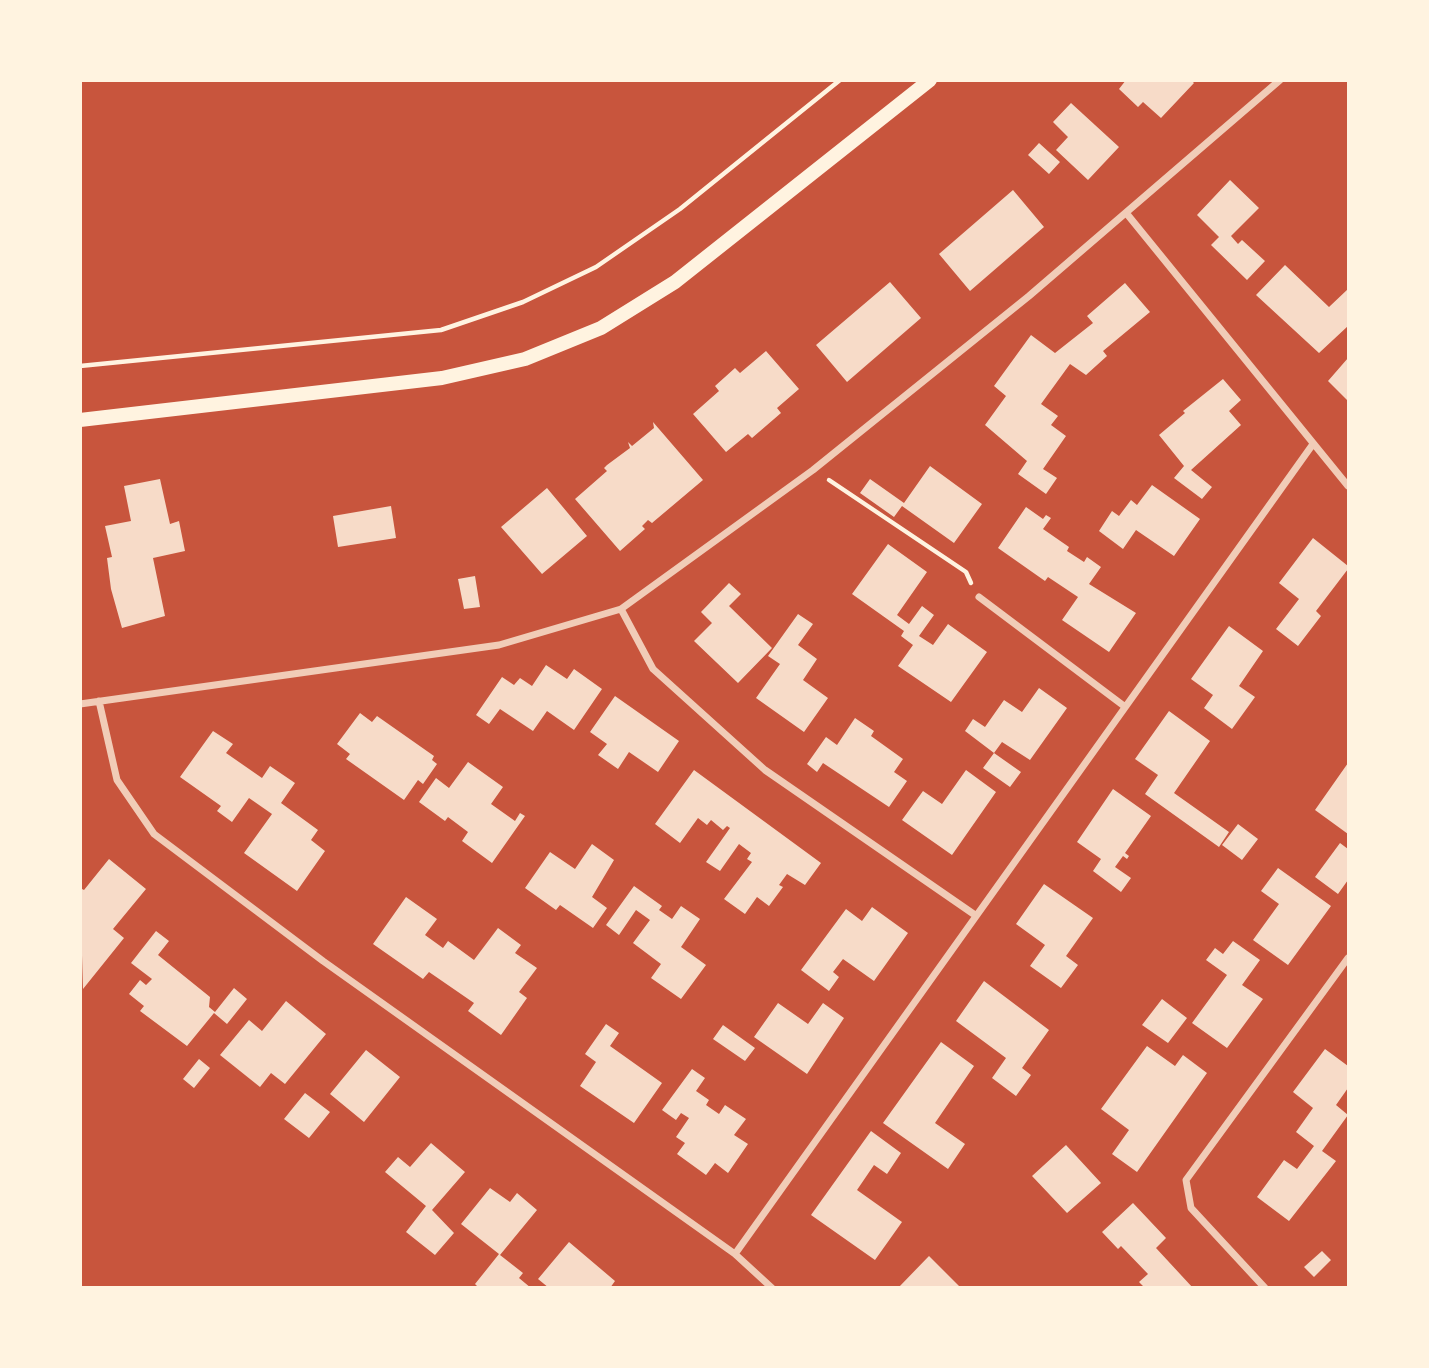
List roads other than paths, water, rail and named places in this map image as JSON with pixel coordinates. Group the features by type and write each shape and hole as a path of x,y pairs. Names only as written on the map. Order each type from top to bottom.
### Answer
{"main road":[{"path":"80,420 442,378 525,359 601,328 675,282 930,80"}],"street":[{"path":"80,704 499,645 621,609 814,470 1127,214 1280,80"},
{"path":"1127,214 1349,486"},
{"path":"734,1254 1313,443"},
{"path":"979,597 1124,706"},
{"path":"621,609 653,668 765,770 975,915"},
{"path":"99,701 117,780 154,834 323,961 734,1254 772,1287"},
{"path":"1265,1287 1191,1208 1186,1180 1349,958"}]}
